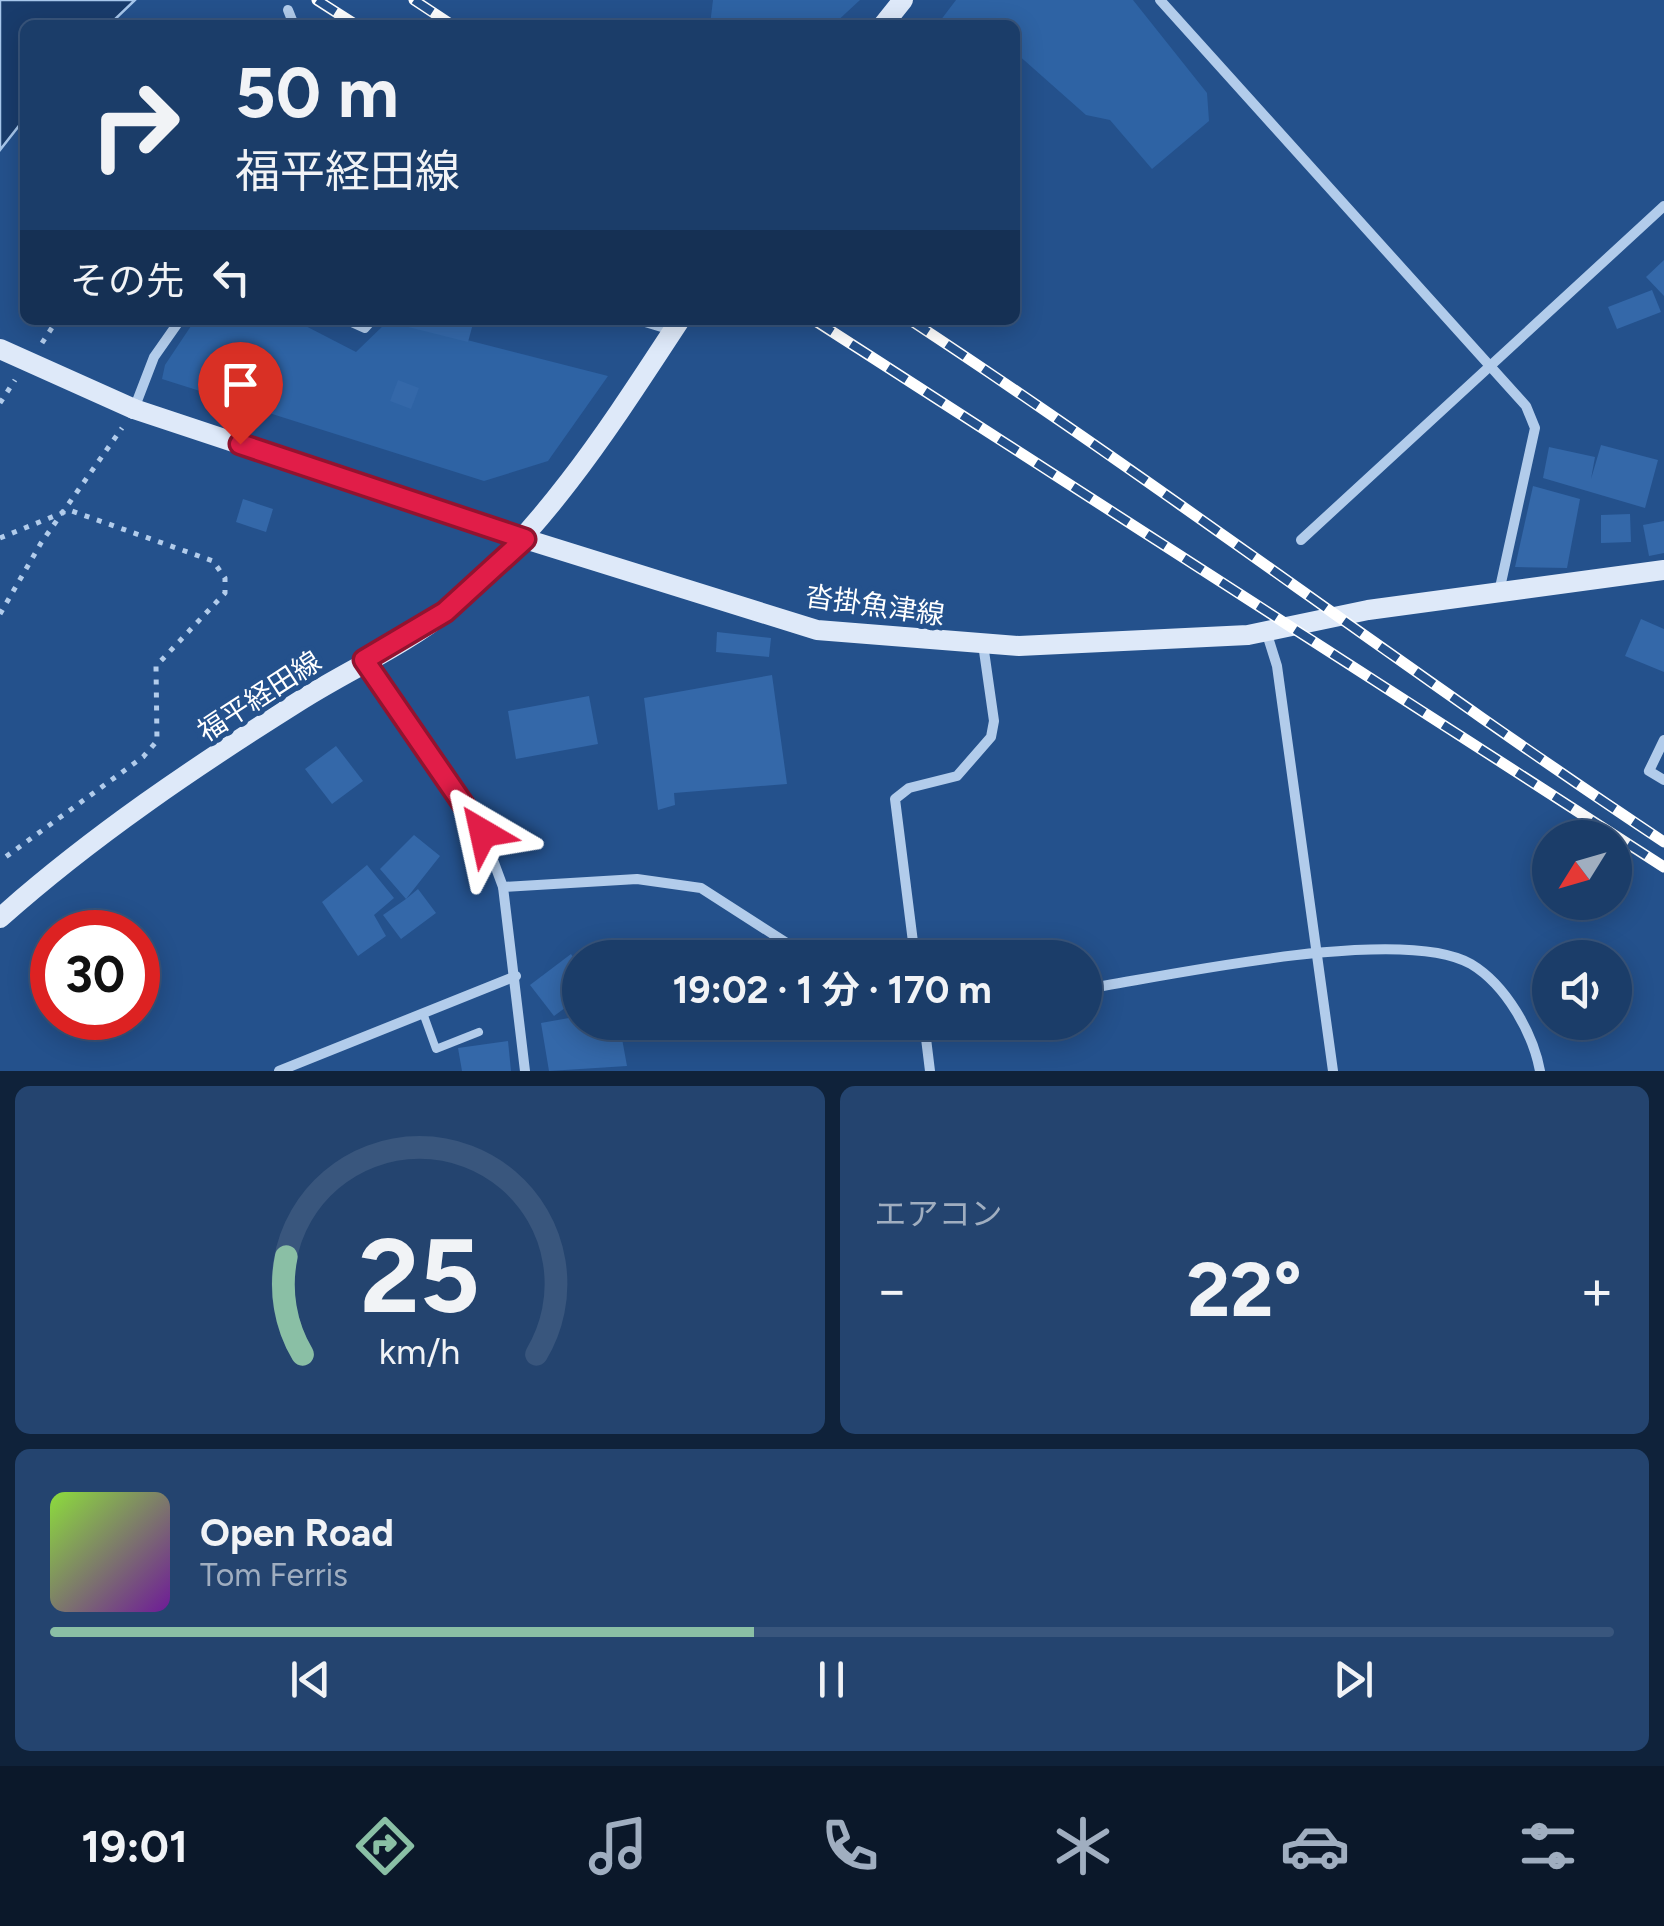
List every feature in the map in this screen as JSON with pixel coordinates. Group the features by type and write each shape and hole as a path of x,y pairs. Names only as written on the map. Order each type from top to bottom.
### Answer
{"main road":[{"path":"887,20 904,0"},
{"name":"福平経田線","path":"0,918 56,868 220,753 445,612 525,539 572,483 676,326"},
{"name":"沓掛魚津線","path":"0,349 134,409 525,539 817,630 983,644 1266,631 1368,610 1664,570"}],"street":[{"path":"1160,0 1526,406 1534,428 1498,594"},
{"path":"288,10 292,20"},
{"path":"1301,540 1664,206"},
{"path":"134,409 154,357 176,325"},
{"path":"1266,631 1276,666 1333,1071"},
{"path":"913,940 896,799 910,788 957,776 991,737 994,722 983,644"},
{"path":"364,660 483,833 503,887 525,1071"},
{"path":"1664,740 1649,770 1664,780"},
{"path":"503,887 636,879 700,888 782,940"},
{"path":"1102,986 1317,953 1407,948 1470,964 1513,1006 1536,1049 1540,1071"},
{"path":"279,1071 516,976"},
{"path":"926,1040 930,1071"}],"lane":[{"path":"422,1014 436,1049 479,1032"}],"path":[{"path":"0,614 42,544 69,510 134,409"},
{"path":"0,538 69,510 213,561 225,578 225,593 156,666 158,740 143,757 0,860"}],"shaded area":[{"path":"0,0 135,0 114,20 20,20 20,124 0,150"},
{"path":"713,0 860,0 838,20 711,20"},
{"path":"956,0 1133,0 1207,93 1209,121 1152,169 1110,120 1086,115 1020,56 1020,20 941,20"},
{"path":"192,325 304,325 356,352 384,325 409,325 608,376 548,461 484,481 162,379 165,365"}],"building":[{"path":"1664,260 1664,296 1646,277"},
{"path":"1652,290 1661,312 1617,329 1608,307"},
{"path":"404,325 473,325 468,342"},
{"path":"398,380 419,388 411,409 390,401"},
{"path":"1601,445 1658,460 1645,508 1543,478 1549,447 1595,457 1591,479"},
{"path":"1533,486 1580,499 1567,568 1515,567"},
{"path":"243,499 273,509 266,532 236,522"},
{"path":"1630,514 1631,542 1601,543 1601,515"},
{"path":"1664,521 1664,553 1649,556 1643,525"},
{"path":"1641,619 1664,629 1664,672 1625,656"},
{"path":"717,632 771,638 769,657 716,652"},
{"path":"772,675 787,784 674,793 675,805 658,810 644,698"},
{"path":"589,696 598,744 516,759 508,711"},
{"path":"336,746 363,781 332,804 305,769"},
{"path":"414,835 440,856 406,899 380,869"},
{"path":"367,865 394,898 374,915 386,936 358,956 322,902"},
{"path":"418,889 436,913 401,939 383,915"},
{"path":"562,961 562,1010 554,1016 530,985"},
{"path":"562,1019 562,1040 622,1040 627,1066 549,1071 541,1023"},
{"path":"508,1041 511,1071 462,1071 458,1048"}],"railway":[{"path":"317,0 348,20"},
{"path":"414,0 444,20"},
{"path":"822,325 1664,867"},
{"path":"917,325 1664,842"}],"route":[{"path":"240,444 525,539 445,612 364,660 416,741 483,833"}]}
